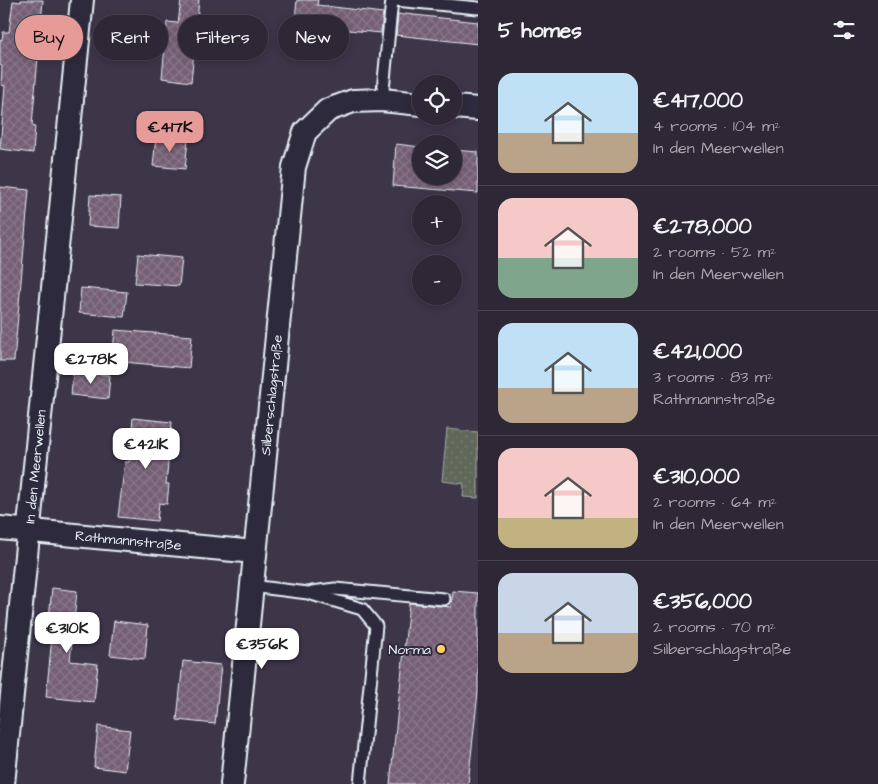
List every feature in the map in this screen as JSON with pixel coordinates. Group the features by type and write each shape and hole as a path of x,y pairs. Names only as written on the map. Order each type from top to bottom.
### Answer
{"street":[{"name":"In den Meerwellen","path":"3,784 82,0"},
{"name":"Silberschlagstraße","path":"232,784 294,166 305,132 328,110 353,100 382,100 412,103"},
{"path":"462,107 478,109"},
{"name":"Rathmannstraße","path":"0,528 255,552"}],"lane":[{"path":"382,100 394,0 457,3 478,8"},
{"path":"251,586 308,593 362,609 376,626 360,784"},
{"path":"308,593 335,589 444,599"}],"green space":[{"path":"447,429 478,432 478,498 463,497 464,484 442,481"}],"building":[{"path":"21,0 43,0 42,15 15,15 15,60 38,60 32,125 35,126 33,153 0,149 5,86 1,85 0,39 2,40 3,32 9,32 13,1 21,2"},
{"path":"181,0 199,0 198,15 179,15"},
{"path":"297,0 318,0 317,5 383,13 381,33 349,30 349,15 295,15"},
{"path":"398,14 478,22 478,44 396,35"},
{"path":"168,22 178,23 178,60 193,60 191,82 162,78 164,60 168,60"},
{"path":"156,137 188,140 185,169 153,166"},
{"path":"396,144 412,146 412,185 462,185 462,151 478,152 478,193 393,186"},
{"path":"0,187 29,190 14,361 0,361"},
{"path":"90,195 121,197 119,228 88,226"},
{"path":"138,254 182,258 179,286 135,283"},
{"path":"81,288 127,292 124,317 79,313"},
{"path":"115,330 192,336 189,368 112,361"},
{"path":"73,372 110,375 108,399 71,395"},
{"path":"133,418 172,422 166,484 169,484 167,504 159,503 157,521 118,517 125,462 129,462"},
{"path":"52,588 77,591 70,661 98,664 94,702 46,697 53,627 48,627"},
{"name":"Norma","path":"453,591 478,593 478,692 468,784 390,784 409,603 451,607"},
{"path":"114,621 148,625 145,659 110,655"},
{"path":"183,661 221,665 215,724 177,720"},
{"path":"98,726 130,730 125,771 94,767"}],"place":[{"name":"Norma","path":"441,649"}]}
